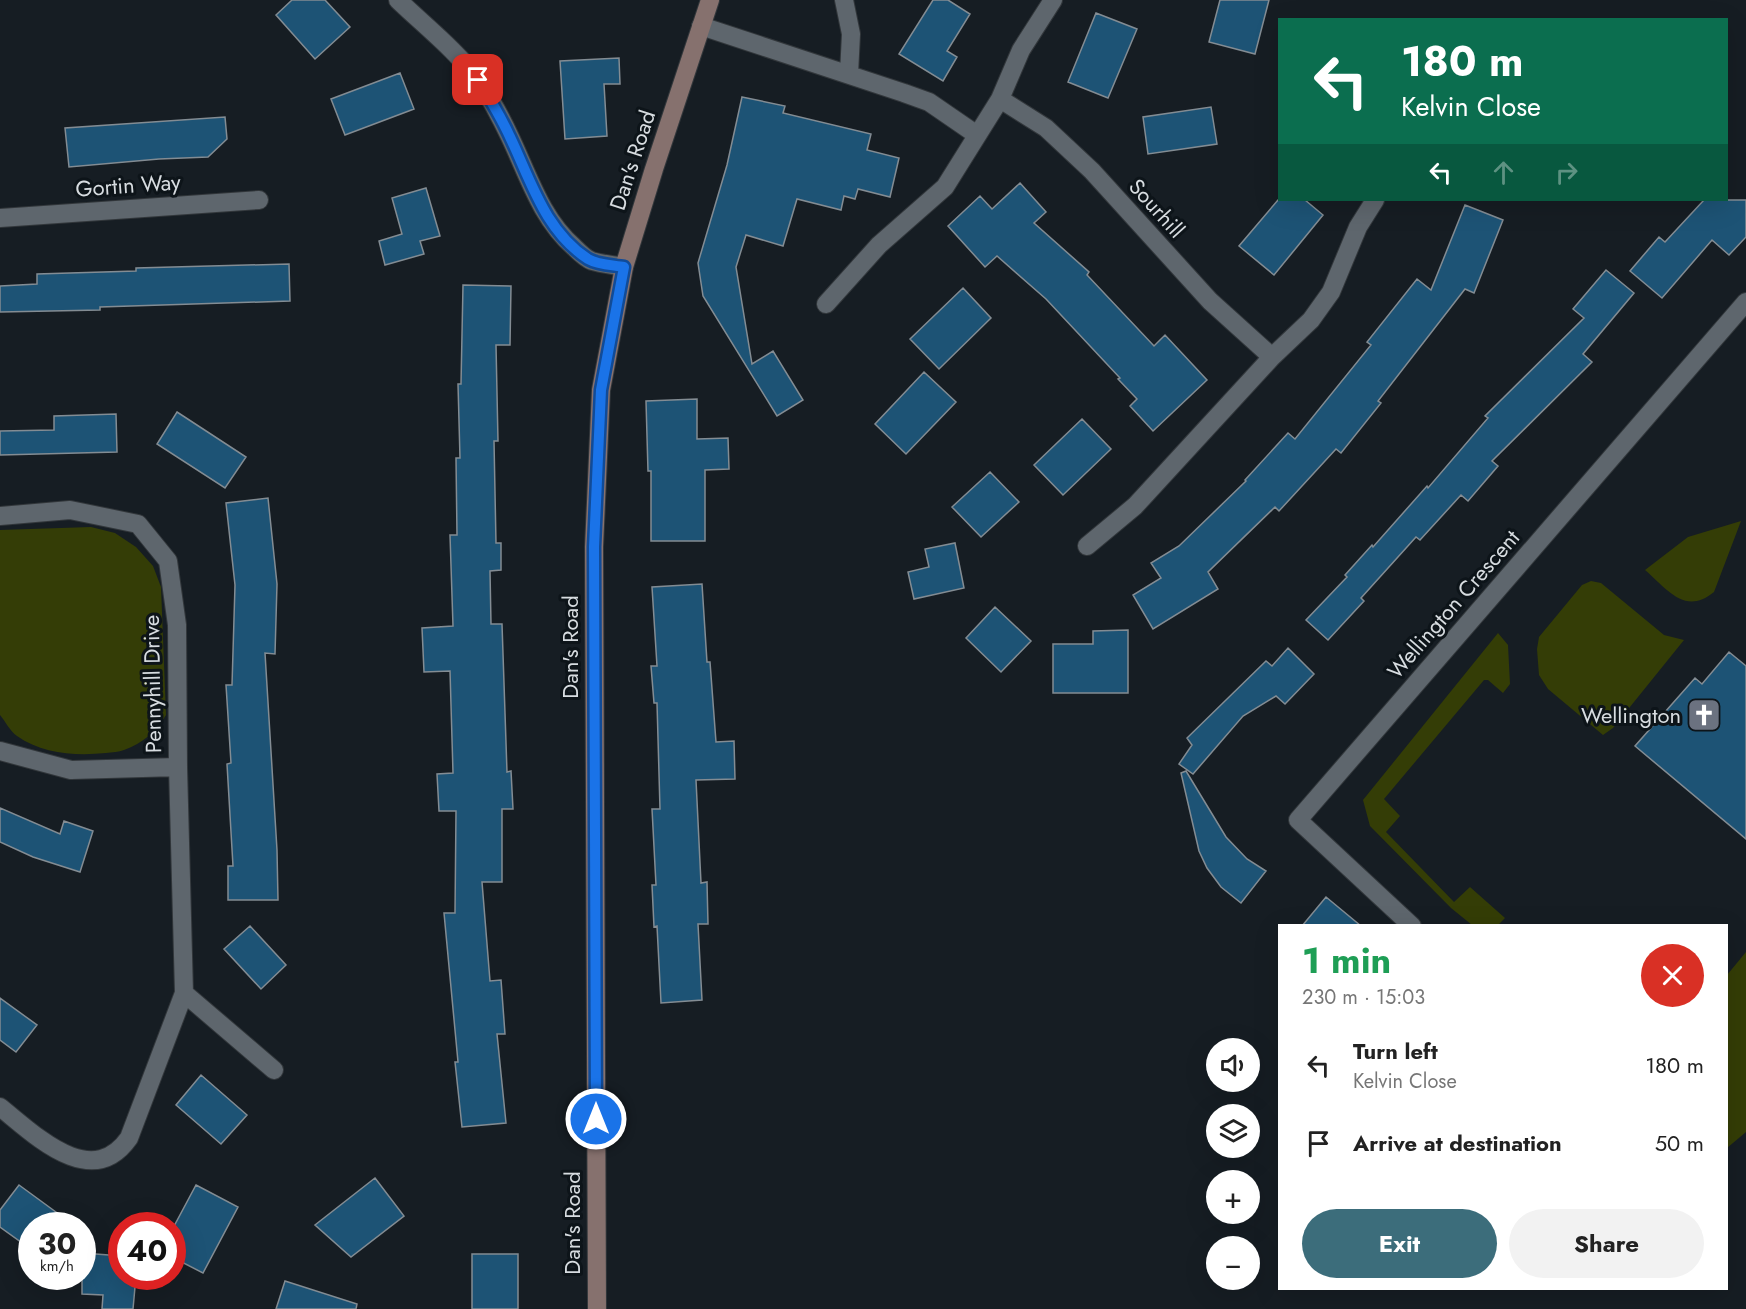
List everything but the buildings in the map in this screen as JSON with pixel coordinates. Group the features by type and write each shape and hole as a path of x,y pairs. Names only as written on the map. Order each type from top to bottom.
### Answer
{"street":[{"path":"398,0 478,80 494,105 532,187 553,225 566,240 591,261 624,267"},
{"name":"Dan's Road","path":"597,1309 594,547 601,390 624,267 710,0"},
{"path":"844,0 851,34 849,74"},
{"path":"826,303 879,245 945,187 1000,99 1021,50 1053,0"},
{"path":"701,26 929,102 977,135"},
{"name":"Sourhill","path":"1000,99 1046,128 1092,171 1210,301 1272,357"},
{"name":"Gortin Way","path":"0,218 259,200"},
{"path":"1087,546 1135,506 1272,357 1311,320 1331,292 1358,226 1375,201"},
{"name":"Wellington Crescent","path":"1410,924 1298,820 1746,302"},
{"name":"Pennyhill Drive","path":"0,516 70,510 138,524 168,561 177,625 184,993 129,1138 116,1153 105,1159 79,1158 50,1146 0,1107"},
{"path":"0,751 71,770 178,767"},
{"path":"184,993 274,1070"}],"green space":[{"path":"1741,521 1714,592 1704,599 1685,601 1669,592 1645,570 1688,537"},
{"path":"91,527 115,533 136,547 153,566 161,587 166,715 148,736 124,750 95,754 71,754 37,747 27,742 10,729 0,715 0,530"},
{"path":"1591,581 1601,583 1664,635 1684,640 1613,728 1603,735 1548,689 1539,675 1537,649 1539,637 1582,585"},
{"path":"1498,633 1508,645 1510,684 1503,693 1488,680 1484,680 1384,799 1400,816 1386,832 1454,902 1470,887 1505,918 1499,924 1471,924 1451,908 1370,826 1363,800"},
{"path":"1746,952 1746,1132 1728,1147 1728,974"}],"place":[{"name":"Wellington","path":"1704,715"}],"route":[{"path":"478,80 494,105 542,208 553,225 566,240 591,261 624,267 601,390 594,547 596,1119"}]}
